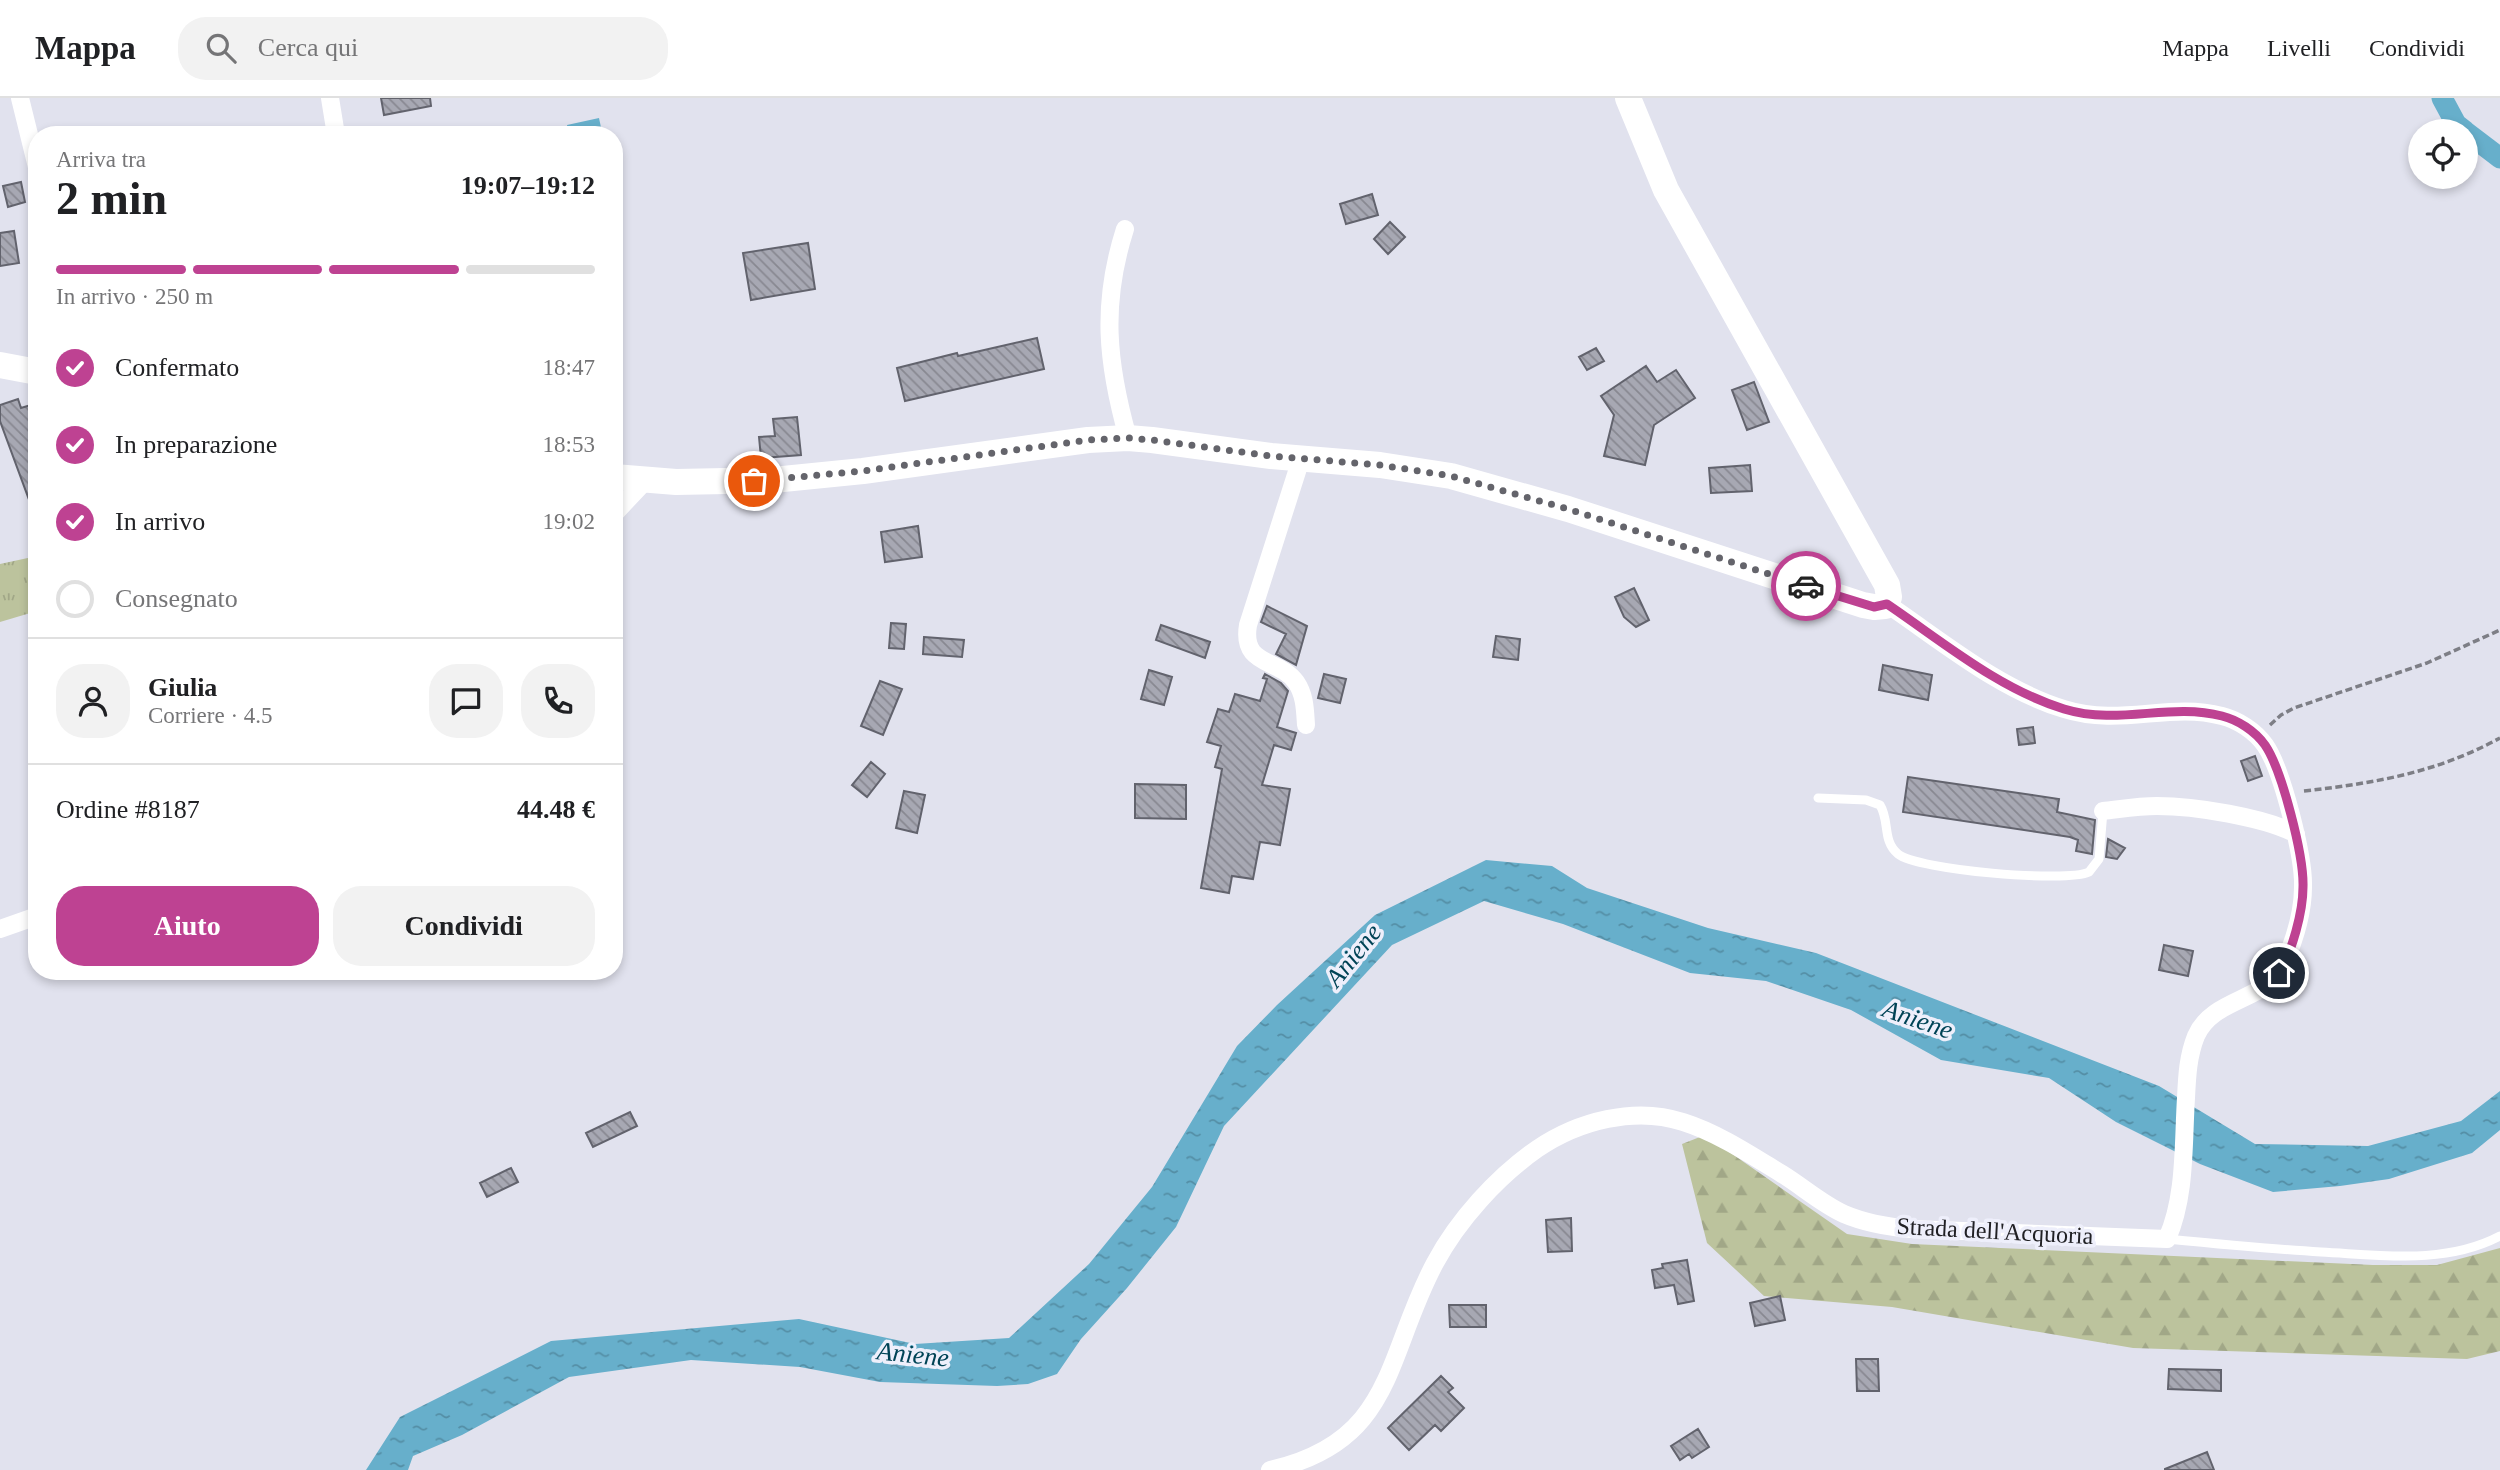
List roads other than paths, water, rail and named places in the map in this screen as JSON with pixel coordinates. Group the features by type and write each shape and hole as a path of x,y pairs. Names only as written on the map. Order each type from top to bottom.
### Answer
{"street":[{"path":"20,98 28,130"},
{"path":"330,98 335,126"},
{"path":"1628,98 1666,190 1887,585 1887,604"},
{"path":"1125,229 1111,280 1109,323 1114,377 1128,438"},
{"path":"0,365 28,370"},
{"path":"623,478 689,483 794,478 1088,440 1128,438 1301,459 1416,469 1474,482 1568,509 1863,605 1874,607 1887,604 1991,674 2064,709 2113,718 2202,712 2232,719 2260,738 2272,757 2296,834 2302,866 2303,897 2283,967 2269,984 2218,1010 2202,1025 2190,1055 2181,1181 2167,1239"},
{"path":"1301,459 1248,625 1247,638 1254,655 1287,673 1297,683 1304,697 1306,724"},
{"path":"623,504 646,480"},
{"path":"2102,811 2177,807 2266,822 2296,834"},
{"path":"0,929 28,919"},
{"name":"Strada dell'Acquoria","path":"1270,1470 1314,1457 1348,1434 1368,1412 1385,1387 1435,1264 1451,1236 1471,1210 1536,1150 1574,1129 1595,1122 1652,1116 1684,1122 1761,1161 1826,1205 1878,1224 1911,1229 2167,1239"}],"lane":[{"path":"1818,798 1866,800 1880,805 1885,817 1888,843 1896,853 1911,862 2003,874 2069,876 2089,872 2099,859 2102,811"},
{"path":"2167,1239 2248,1247 2403,1256 2456,1251 2500,1236"}],"water":[{"path":"599,118 601,126 567,126"},
{"name":"Aniene","path":"1486,860 1552,866 1587,888 1708,928 1816,953 2159,1086 2255,1144 2368,1146 2461,1121 2500,1091 2500,1130 2472,1153 2389,1179 2273,1192 2200,1164 2116,1122 2049,1078 1941,1060 1851,1010 1766,981 1690,973 1563,924 1484,901 1392,945 1224,1126 1176,1227 1081,1339 1057,1374 1028,1384 997,1386 880,1382 800,1367 691,1360 569,1377 462,1435 413,1456 408,1470 366,1470 400,1417 551,1341 799,1319 915,1344 1009,1338 1089,1264 1152,1187 1237,1046 1277,1005 1375,915"}],"waterway":[{"path":"2442,98 2453,119"},
{"path":"2478,141 2500,158"}]}
